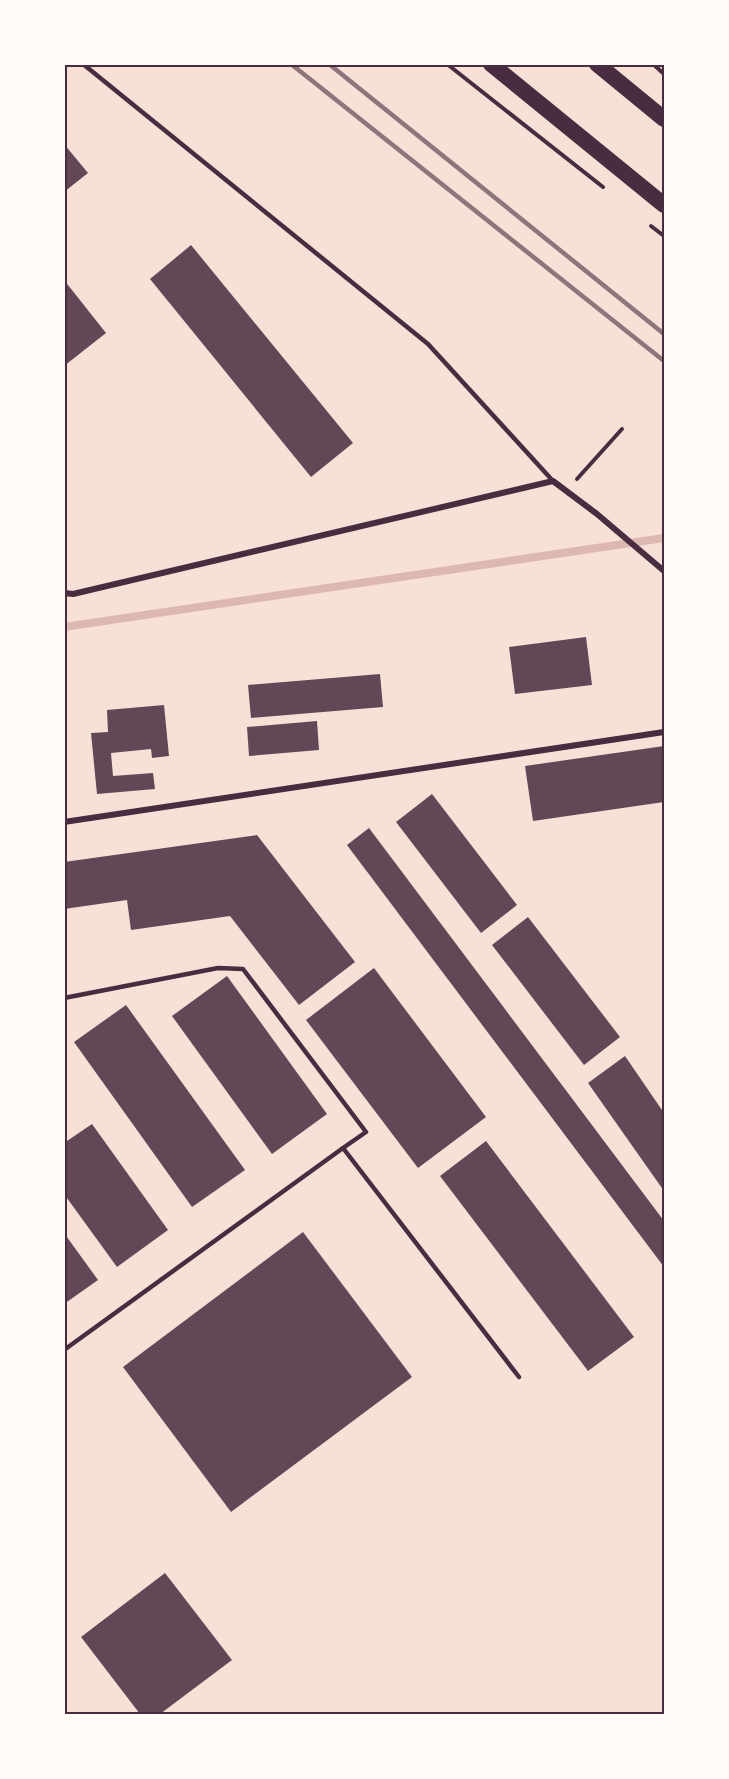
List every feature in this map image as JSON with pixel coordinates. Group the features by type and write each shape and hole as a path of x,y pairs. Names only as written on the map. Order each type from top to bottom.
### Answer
{"highway":[{"path":"490,64 664,205"},
{"path":"597,64 664,119"}],"street":[{"path":"64,593 73,594 553,481 597,514 664,571"},
{"path":"64,822 664,732"}],"lane":[{"path":"82,64 428,344 553,481"},
{"path":"64,998 218,968 243,969 366,1132 64,1350"},
{"path":"343,1148 519,1377"}],"path":[{"path":"447,64 610,193"},
{"path":"653,64 664,74"},
{"path":"646,222 664,236"},
{"path":"567,491 622,429"}],"building":[{"path":"64,144 88,173 64,192"},
{"path":"191,245 353,443 311,477 150,279"},
{"path":"64,280 106,333 64,366"},
{"path":"586,637 592,685 515,694 509,647"},
{"path":"380,674 383,707 251,718 248,685"},
{"path":"164,705 169,756 152,758 151,749 111,753 113,776 153,773 155,789 97,794 91,733 108,732 107,710"},
{"path":"317,721 319,750 249,756 247,727"},
{"path":"664,746 664,802 533,821 525,766"},
{"path":"432,794 517,905 481,933 396,822"},
{"path":"369,828 664,1221 664,1267 347,845"},
{"path":"257,835 355,962 299,1005 230,916 131,930 127,900 64,909 64,862"},
{"path":"528,917 620,1037 584,1065 492,945"},
{"path":"374,968 486,1117 418,1168 306,1020"},
{"path":"227,976 327,1114 272,1154 172,1016"},
{"path":"126,1005 245,1170 192,1207 74,1042"},
{"path":"625,1056 664,1113 664,1191 588,1083"},
{"path":"92,1124 168,1230 117,1267 64,1194 64,1143"},
{"path":"486,1141 634,1337 588,1371 440,1176"},
{"path":"303,1232 412,1377 231,1512 123,1367"},
{"path":"64,1233 98,1280 64,1304"},
{"path":"165,1573 232,1660 160,1714 140,1714 81,1637"}],"waterway":[{"path":"64,627 664,538"}],"railway":[{"path":"291,64 664,361"},
{"path":"329,64 664,334"}]}
